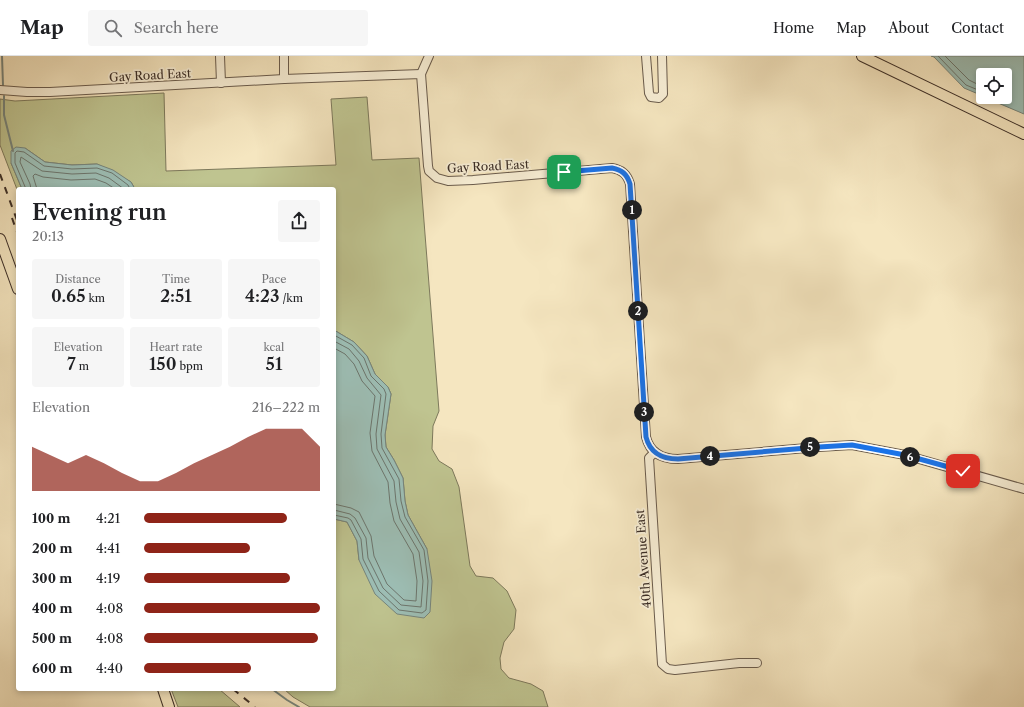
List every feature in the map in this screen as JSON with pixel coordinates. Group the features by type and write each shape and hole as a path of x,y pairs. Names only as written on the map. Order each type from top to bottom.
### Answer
{"main road":[{"path":"862,56 1024,134"},
{"path":"0,239 16,283"},
{"path":"163,691 169,707"}],"street":[{"path":"220,56 221,83"},
{"path":"284,56 284,79"},
{"path":"421,74 429,56"},
{"path":"646,56 649,93 651,97 654,98 659,98 663,94 662,56"},
{"name":"Gay Road East","path":"0,90 19,92 50,92 284,79 421,74 428,166 429,170 437,178 448,181 473,180 612,168 618,169 625,173 630,184 646,437 649,447 655,452"},
{"path":"655,452 665,458 678,459 852,445 905,455 1024,488"},
{"name":"40th Avenue East","path":"655,452 649,458 662,664 668,669 675,670 740,663 757,663"}],"green space":[{"path":"164,93 166,171 336,165 331,99 367,97 372,160 419,158 439,411 433,426 432,449 439,461 452,469 459,487 470,566 476,576 493,578 507,591 516,610 514,629 504,642 500,658 501,669 509,678 531,684 543,691 548,707 310,707 293,697 286,691 336,691 336,519 347,522 357,541 359,560 427,549 408,515 403,478 386,447 385,435 391,394 388,387 375,374 367,356 354,342 336,331 336,187 134,187 131,182 97,164 72,165 45,162 25,148 11,163 21,187 16,187 0,145 0,99 15,101"},
{"path":"172,691 221,691 240,707 178,707"}],"water":[{"path":"931,56 1024,56 1024,114 1000,104 1012,104 1012,68 976,68 976,93 964,88 934,57"},
{"path":"16,147 25,148 45,162 72,165 97,164 113,170 131,182 134,187 21,187 11,163 11,151"},
{"path":"336,331 354,342 367,356 375,374 388,387 391,394 385,435 386,447 403,478 408,515 427,549 432,581 430,612 424,618 397,614 375,594 359,560 357,541 347,522 336,519"}],"waterway":[{"path":"2,56 3,85"},
{"path":"4,96 4,115 13,151"},
{"path":"275,691 299,707"}],"railway":[{"path":"0,174 16,218"},
{"path":"12,218 16,229"},
{"path":"235,691 255,707"}],"route":[{"path":"564,172 612,168 618,169 625,173 630,184 646,437 647,443 652,450 665,458 678,459 852,445 905,455 963,471"}]}
